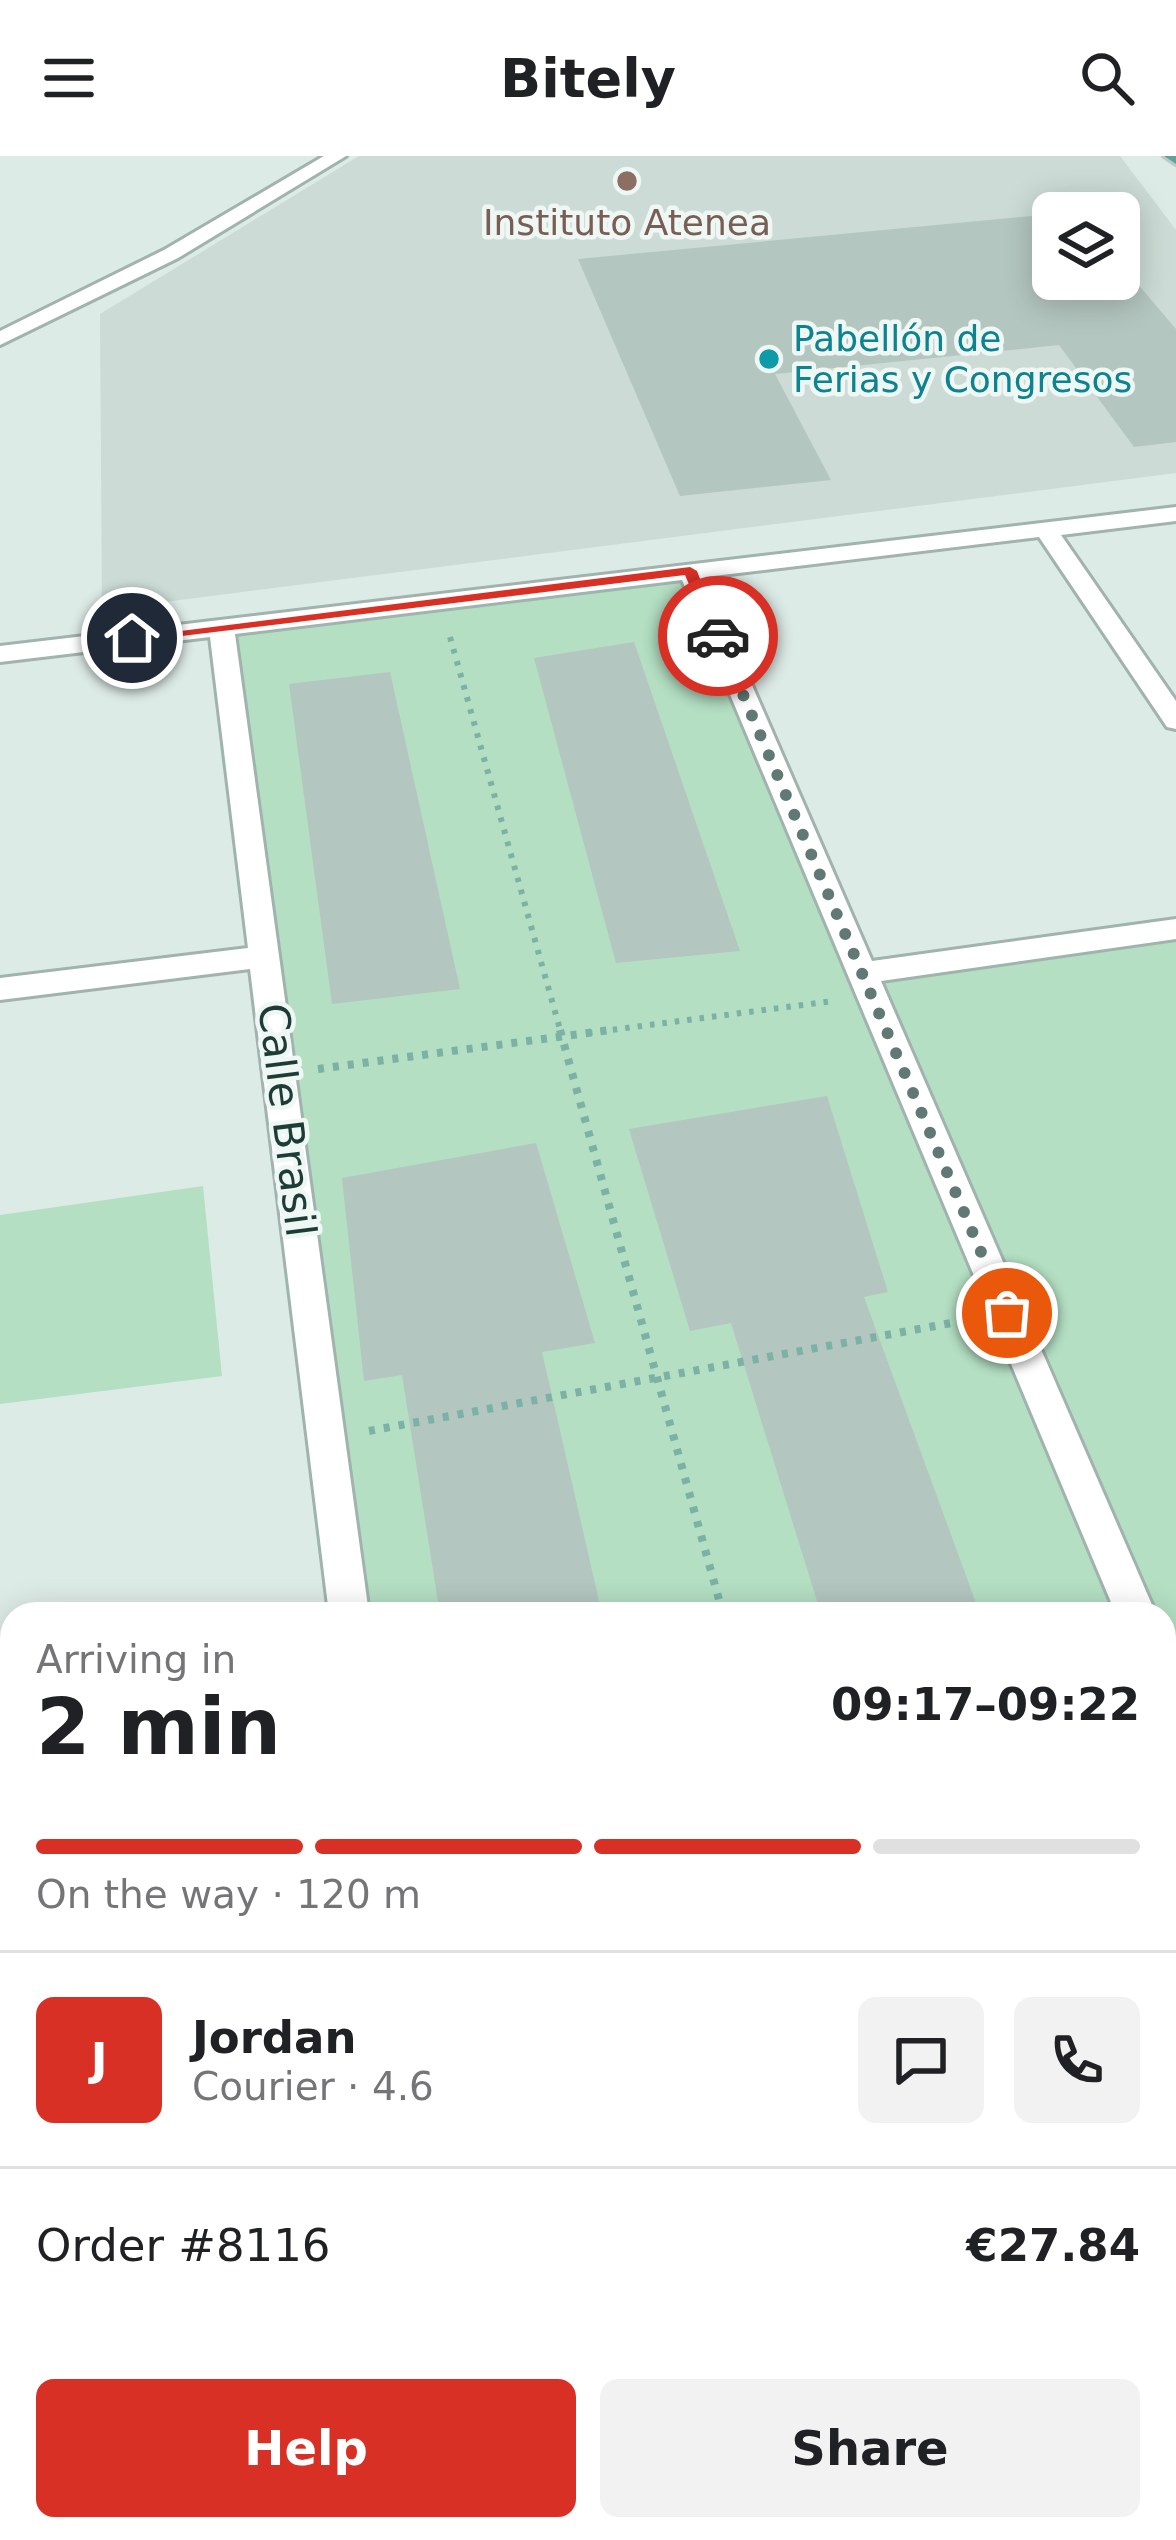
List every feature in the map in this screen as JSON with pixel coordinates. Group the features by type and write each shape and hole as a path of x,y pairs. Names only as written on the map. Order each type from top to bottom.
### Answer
{"street":[{"path":"0,339 171,254 337,156"},
{"path":"0,654 1176,514"},
{"path":"1045,529 1176,721"},
{"path":"690,571 1131,1602"},
{"name":"Calle Brasil","path":"220,627 267,956 348,1602"},
{"path":"867,985 1176,929"},
{"path":"0,989 267,956"}],"path":[{"path":"440,601 721,1602"},
{"path":"281,1073 562,1037 867,985"},
{"path":"327,1438 1007,1313"}],"shaded area":[{"path":"359,156 1120,156 1176,230 1176,473 102,610 100,314"}],"green space":[{"path":"676,572 1124,1602 344,1602 221,627"},
{"path":"1176,929 1176,1602 1131,1602 862,973"},
{"path":"203,1186 222,1376 0,1404 0,1215"}],"building":[{"name":"Pabellón de Ferias y Congresos","path":"1032,216 1032,300 1140,300 1140,287 1176,329 1176,442 1134,447 1059,345 775,374 831,480 680,496 578,259"},
{"path":"634,642 740,951 616,963 534,658"},
{"path":"390,672 460,989 332,1004 289,684"},
{"path":"827,1096 888,1292 864,1297 976,1602 817,1602 731,1323 690,1331 629,1129"},
{"path":"536,1143 595,1343 542,1352 599,1602 438,1602 402,1375 364,1381 342,1178"}],"way so far":[{"path":"718,636 1007,1313"}],"place":[{"name":"Instituto Atenea","path":"627,181"},
{"name":"Pabellón de Ferias y Congresos","path":"769,359"}],"route":[{"path":"132,638 690,571 718,636"}]}
